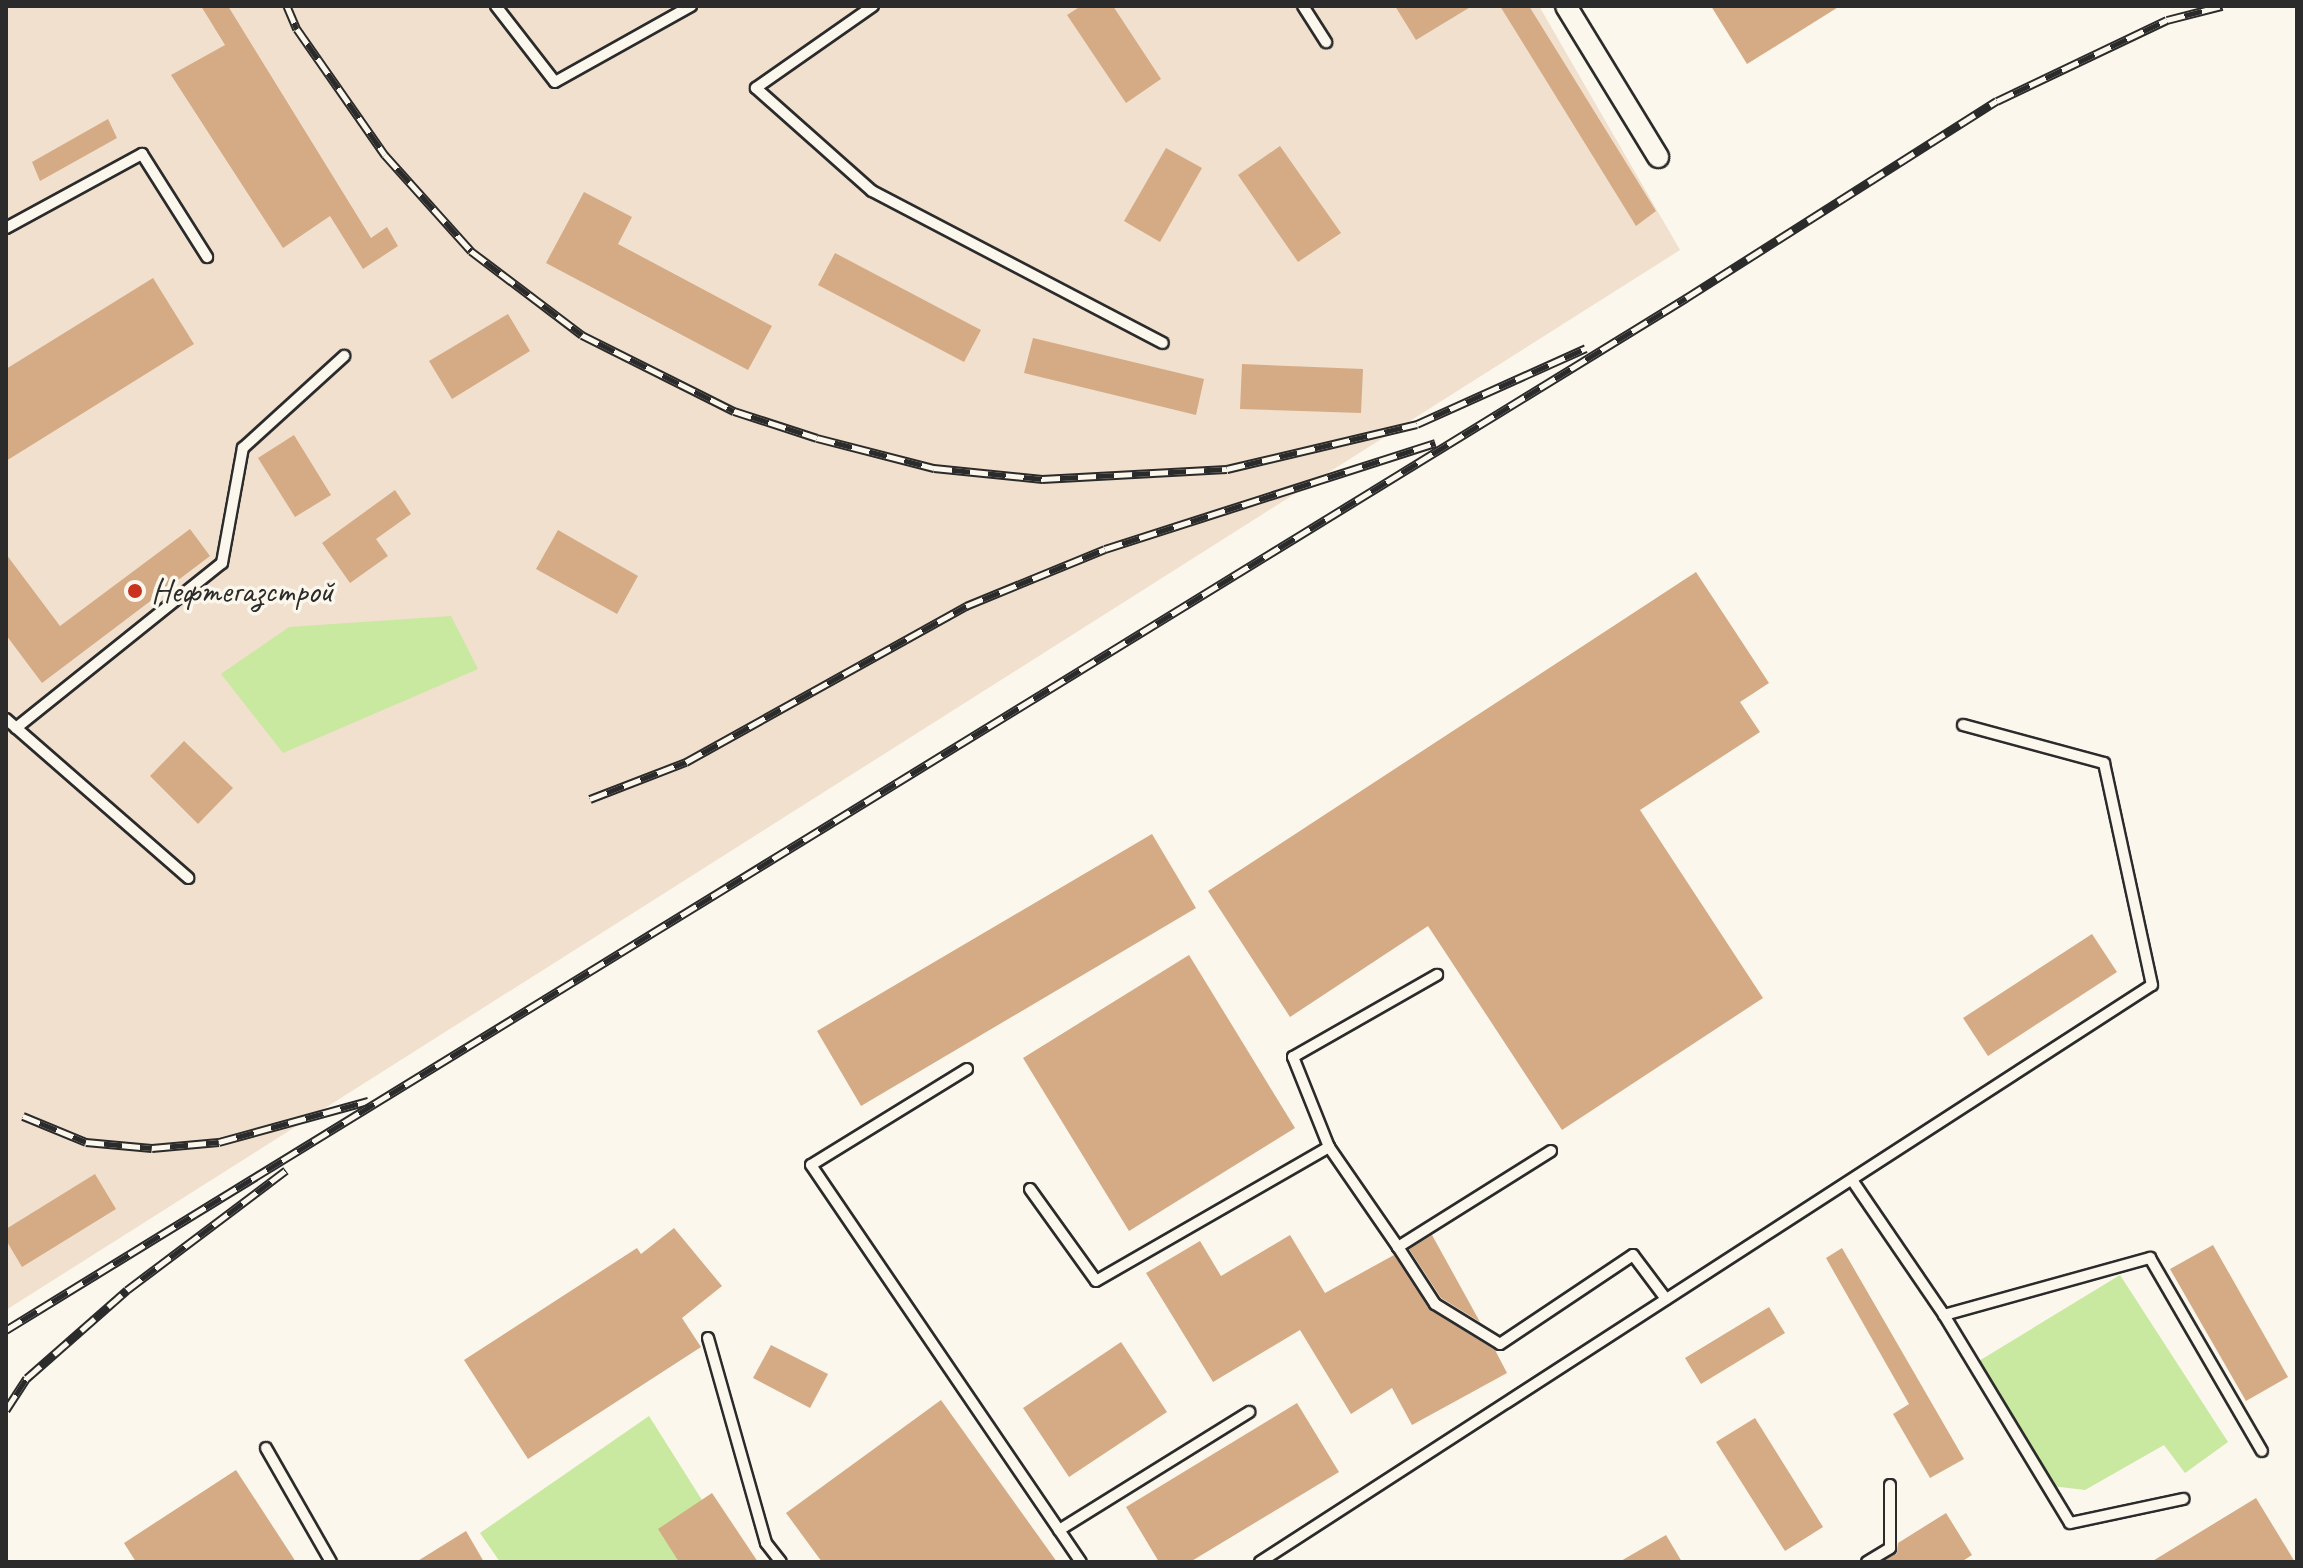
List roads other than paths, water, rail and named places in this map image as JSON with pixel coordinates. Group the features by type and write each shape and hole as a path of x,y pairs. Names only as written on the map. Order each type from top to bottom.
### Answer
{"street":[{"path":"1566,6 1658,157"}],"lane":[{"path":"496,6 555,82 691,6"},
{"path":"873,6 756,88 872,191 1163,343"},
{"path":"1303,6 1326,42"},
{"path":"6,228 142,154 207,257"},
{"path":"16,728 222,563 243,448 344,356"},
{"path":"6,719 188,878"},
{"path":"1260,1562 2152,985 2104,763 1963,725"},
{"path":"1437,975 1293,1057 1329,1147 1435,1304 1500,1344 1633,1255 1666,1299"},
{"path":"967,1069 811,1165 1081,1562"},
{"path":"1030,1189 1096,1281 1329,1147"},
{"path":"1398,1247 1551,1151"},
{"path":"1852,1180 1944,1315 2070,1523 2183,1499"},
{"path":"1944,1315 2150,1258 2262,1451"},
{"path":"708,1338 766,1543 781,1562"},
{"path":"1059,1530 1249,1412"},
{"path":"266,1448 331,1562"},
{"path":"1867,1562 1890,1548 1890,1485"}],"railway":[{"path":"287,6 297,29 385,155 471,251 582,335 734,411 817,438 934,468 1042,479 1227,469 1417,424 1586,348"},
{"path":"6,1330 1686,298 1997,101 2167,20 2222,6"},
{"path":"590,799 686,762 966,606 1105,549 1435,443"},
{"path":"23,1116 86,1142 152,1148 219,1142 368,1101"},
{"path":"6,1410 27,1378 127,1290 286,1170"}],"place":[{"name":"Нефтегазстрой","path":"135,591"}]}
